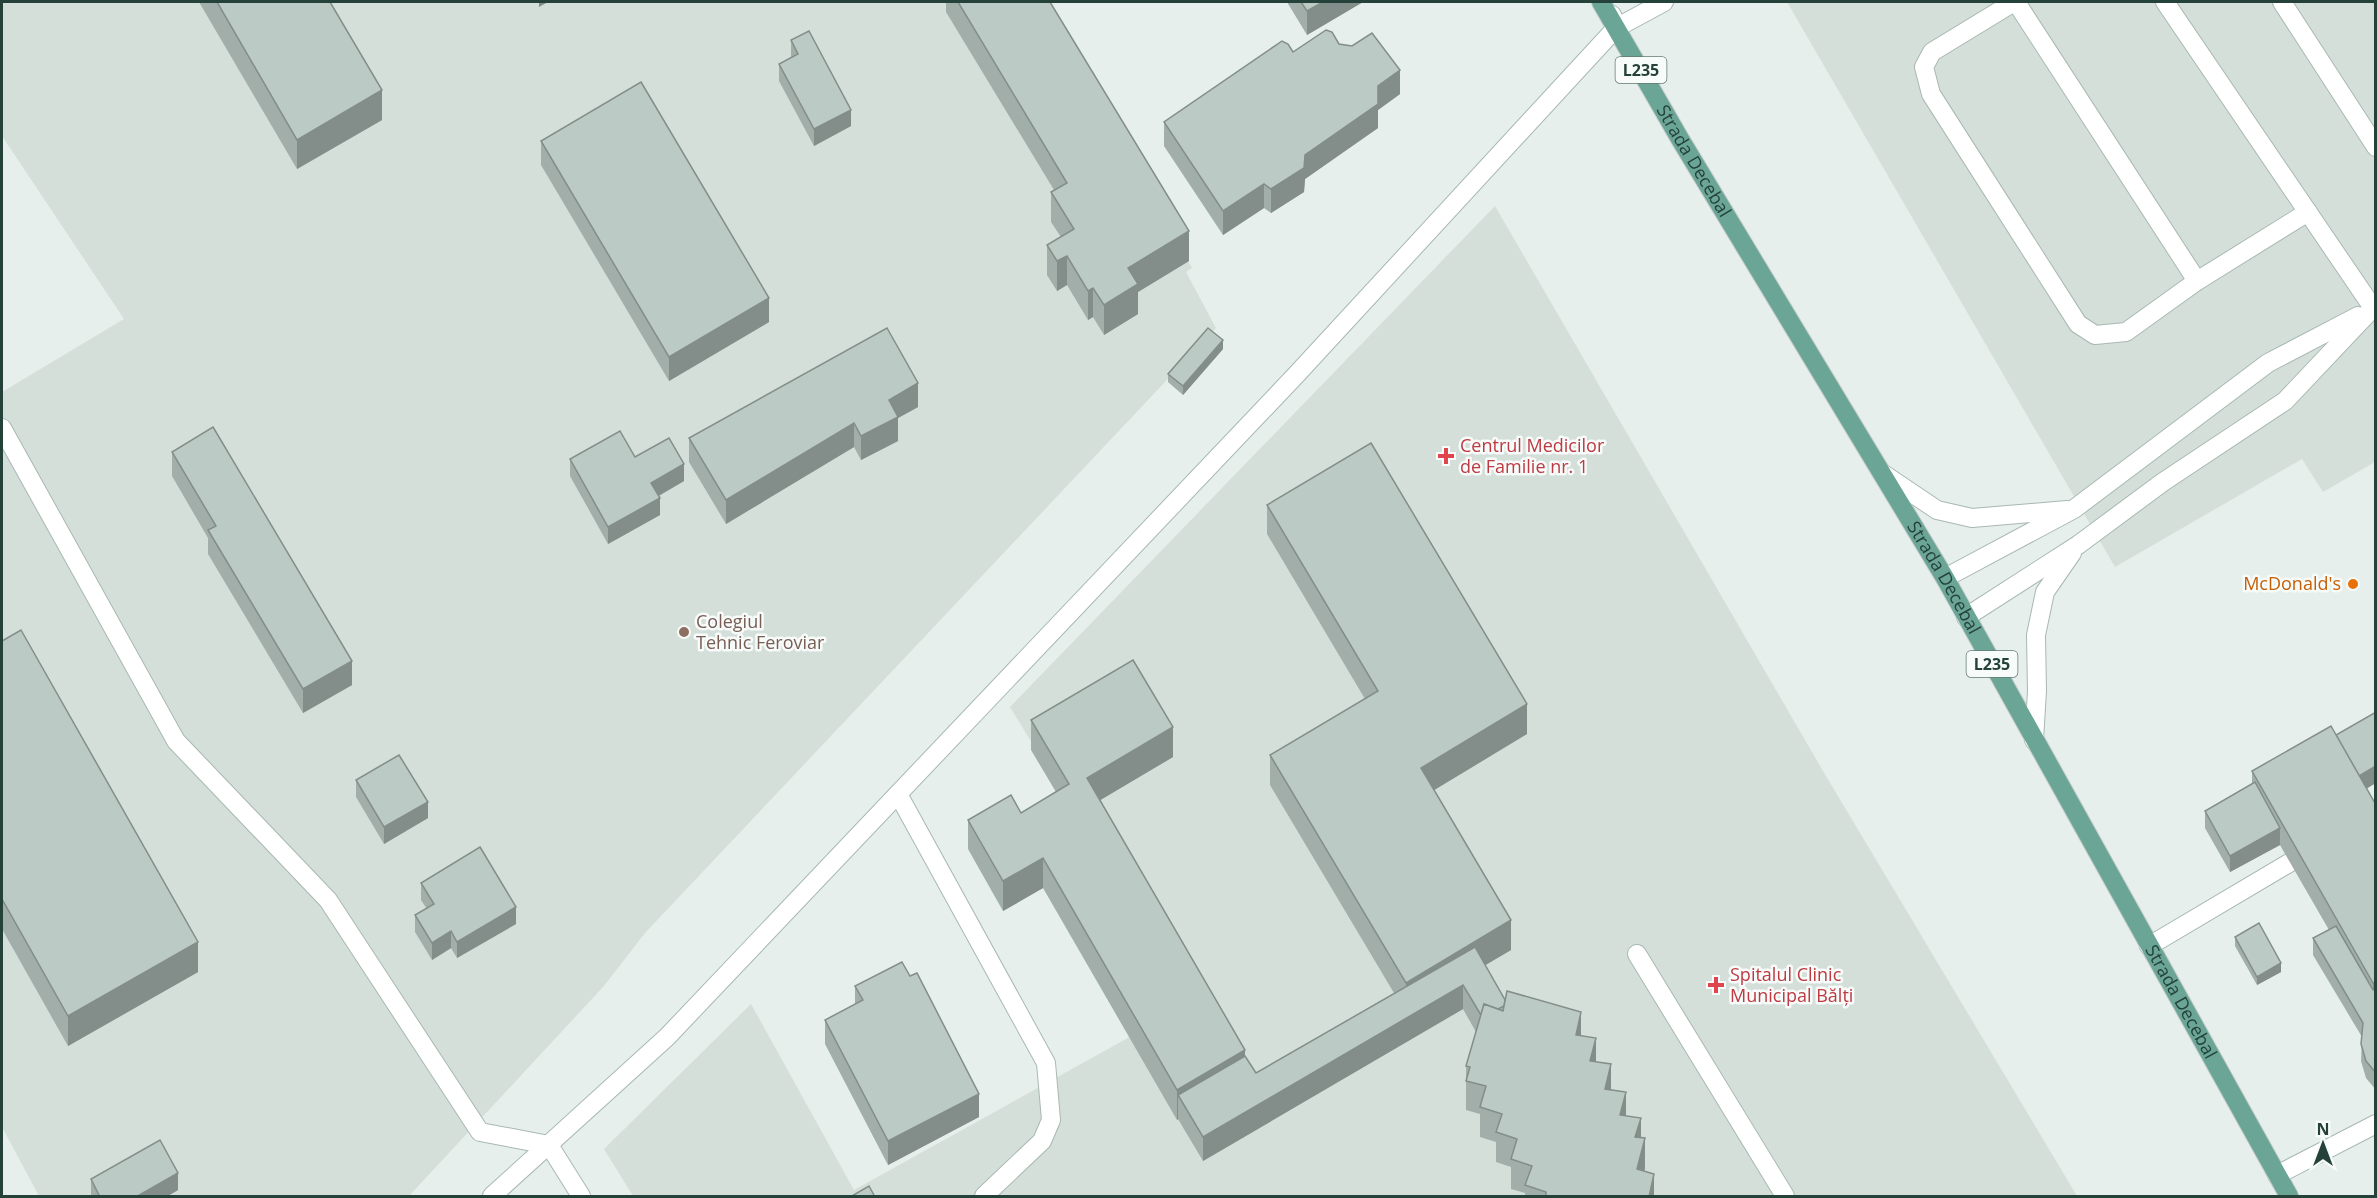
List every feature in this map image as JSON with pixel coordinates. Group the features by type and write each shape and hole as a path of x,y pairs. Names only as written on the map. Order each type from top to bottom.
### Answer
{"main road":[{"name":"Strada Decebal","path":"1600,2 1945,578 2289,1197"}],"street":[{"path":"1607,2 1616,28"},
{"path":"492,1197 667,1037 1296,375 1616,28 1664,2"},
{"path":"2197,281 2015,2 1932,52 1924,68 1931,94 2078,324 2095,335 2126,332 2197,281 2308,212"},
{"path":"2165,2 2374,307"},
{"path":"2282,2 2376,147"},
{"path":"1945,578 2074,509 2268,363 2374,307"},
{"path":"1966,617 2078,545 2163,482 2285,401 2374,307"},
{"path":"2,428 176,741 328,900 480,1132 549,1144 581,1197"},
{"path":"1882,473 1936,510 1972,519 2074,509"},
{"path":"2034,740 2037,691 2036,635 2045,592 2078,545"},
{"path":"898,794 1046,1063 1051,1120 1042,1141 984,1197"},
{"path":"2150,946 2324,843"},
{"path":"1637,954 1785,1197"},
{"path":"2277,1175 2376,1124"}],"shaded area":[{"name":"Colegiul Tehnic Feroviar","path":"2,2 1033,2 1192,268 1186,272 1216,328 645,933 604,986 409,1196 39,1196 2,1127 2,392 124,319 2,136"},
{"path":"1787,2 2375,2 2375,462 2323,492 2302,459 2115,567"},
{"name":"Centrul Medicilor de Familie nr. 1","path":"1495,206 1823,771 2077,1196 633,1196 604,1149 751,1004 854,1190 1135,1034 1077,817 1010,707"}],"building":[{"path":"217,2 330,2 382,90 297,140"},
{"path":"958,2 1050,2 1189,231 1128,268 1138,284 1104,305 1093,288 1088,291 1067,256 1057,261 1047,245 1074,229 1051,192 1067,183"},
{"path":"1301,2 1323,2 1307,11"},
{"path":"1326,30 1332,32 1339,44 1352,46 1372,33 1400,70 1378,86 1378,104 1305,155 1304,168 1271,189 1264,184 1223,211 1164,122 1282,41 1288,44 1293,52"},
{"path":"809,31 851,110 814,129 779,64 798,54 791,40"},
{"path":"641,82 769,298 669,357 541,141"},
{"path":"887,328 918,383 889,400 898,417 861,436 854,423 726,500 689,438"},
{"path":"1208,328 1223,340 1183,386 1168,374"},
{"path":"213,427 352,661 303,689 208,530 216,526 172,452"},
{"path":"620,431 635,457 669,438 684,464 651,483 660,498 608,527 570,459"},
{"path":"1371,443 1527,704 1421,768 1511,920 1406,983 1270,755 1378,691 1267,505"},
{"path":"21,630 198,942 68,1016 2,899 2,641"},
{"path":"1133,660 1173,727 1087,778 1245,1050 1177,1090 1043,858 1003,881 968,820 1011,795 1021,813 1069,784 1031,720"},
{"path":"2376,712 2376,766 2359,776 2336,735"},
{"path":"2331,726 2376,805 2376,981 2373,983 2252,771"},
{"path":"399,755 428,802 384,827 356,780"},
{"path":"2255,782 2280,828 2230,856 2205,811"},
{"path":"480,847 516,907 457,942 451,931 432,943 415,915 434,904 421,883"},
{"path":"2259,923 2281,963 2257,977 2235,937"},
{"path":"2336,926 2373,990 2376,988 2376,1073 2366,1061 2361,1044 2363,1023 2313,938"},
{"path":"1475,947 1505,1000 1504,1006 1498,1009 1484,1004 1481,1015 1463,985 1203,1137 1178,1095 1245,1056 1256,1073"},
{"path":"902,962 910,976 917,973 979,1094 888,1141 825,1020 863,1000 855,986"},
{"path":"1507,991 1581,1012 1576,1035 1596,1038 1590,1061 1611,1064 1605,1089 1626,1092 1620,1115 1641,1118 1635,1137 1645,1138 1637,1169 1654,1174 1649,1197 1547,1197 1546,1192 1525,1185 1532,1166 1511,1159 1517,1139 1496,1132 1502,1114 1480,1107 1486,1086 1466,1081 1470,1067 1466,1066 1484,1004 1503,1011"},
{"path":"160,1140 178,1173 136,1197 100,1197 91,1179"},
{"path":"869,1186 875,1197 850,1197"}],"place":[{"name":"Centrul Medicilor de Familie nr. 1","path":"1446,456"},
{"name":"McDonald's","path":"2353,584"},
{"name":"Colegiul Tehnic Feroviar","path":"684,632"},
{"name":"Spitalul Clinic Municipal Bălți","path":"1716,985"}]}
